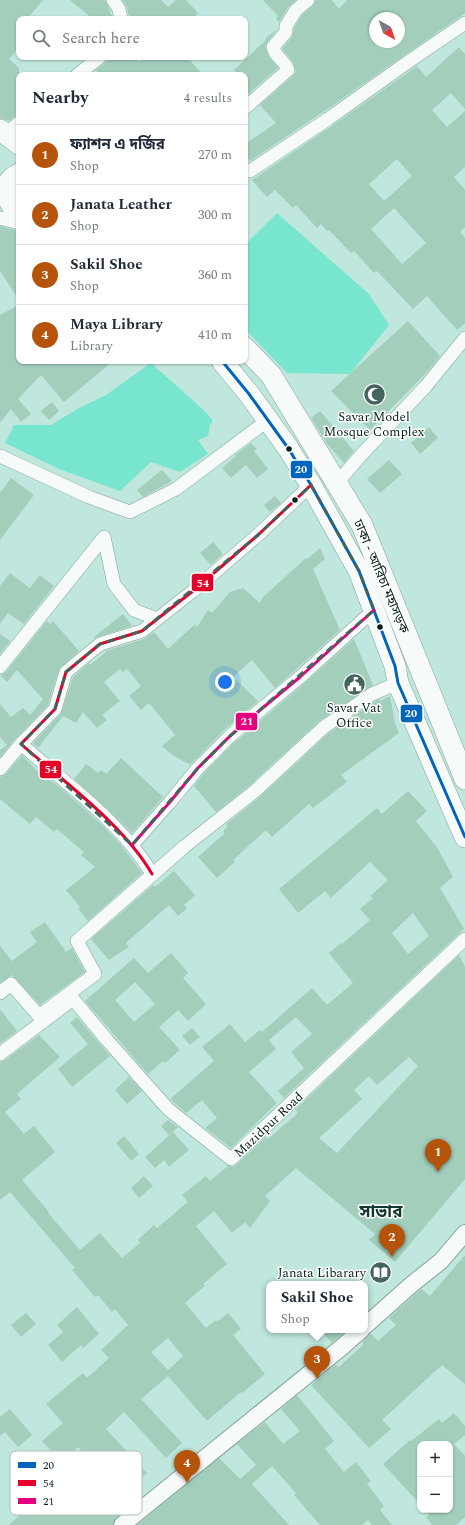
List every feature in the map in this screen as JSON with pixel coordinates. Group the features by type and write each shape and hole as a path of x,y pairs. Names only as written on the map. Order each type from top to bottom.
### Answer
{"highway":[{"path":"14,218 5,195 5,187 9,180 16,176"},
{"path":"0,200 14,218"},
{"name":"ঢাকা - আরিচা মহাসড়ক","path":"248,351 271,374 362,525 465,779"},
{"name":"ঢাকা - আরিচা মহাসড়ক","path":"225,364 250,394 311,485 359,571 395,666 398,683 465,837"}],"street":[{"path":"113,0 119,10 120,16"},
{"path":"248,105 288,70 276,55 273,47 286,32 286,26 296,10 308,0"},
{"path":"248,171 250,171 328,119 465,23"},
{"path":"82,72 96,60"},
{"path":"337,483 426,386 465,338"},
{"path":"0,456 89,497 130,512 176,489 268,420"},
{"path":"0,769 54,709 66,672 100,644 142,631 193,591 258,535 311,485"},
{"path":"0,667 104,537 114,584 134,610 157,619"},
{"path":"132,845 198,768 229,737 300,677 374,610"},
{"path":"0,993 11,984 40,1016 95,974 77,941 185,846 255,791 324,727 372,694 398,683"},
{"path":"21,744 94,808 132,845 144,860 152,874"},
{"name":"Mazidpur Road","path":"0,1054 73,999 168,1109 231,1159 465,939"},
{"path":"368,1323 411,1284 441,1261 465,1233"},
{"path":"142,1509 358,1333"},
{"path":"122,1525 134,1515"}],"highlighted area":[{"path":"311,485 359,571 374,610 229,737 198,768 132,845 21,744 55,709 66,672 100,644 142,631 258,535"}],"shaded area":[{"path":"277,213 369,294 389,325 350,374 287,373 248,332 248,242"},
{"path":"150,364 152,364 213,420 210,425 208,436 198,440 208,454 180,472 151,462 120,491 59,469 5,443 14,425 51,425 79,408 106,395"}],"building":[{"path":"0,0 43,0 30,16 16,16 16,51 9,59 19,68 19,72 16,72 16,116 9,121 0,118"},
{"path":"70,0 105,0 112,16 89,16"},
{"path":"123,0 161,0 168,7 176,0 186,0 198,13 195,16 130,16 128,14 127,7"},
{"path":"263,0 296,0 289,6 279,22 276,19 278,16"},
{"path":"316,0 332,0 339,9 347,0 465,0 465,13 250,161 248,158 248,142 276,123 260,105 296,72 293,62 282,49 292,37 294,28 302,15 313,6"},
{"path":"278,28 265,46 269,57 278,68 248,94 248,72 236,72 234,70 245,60 248,60 248,57 266,40 265,39"},
{"path":"459,47 465,54 465,109 451,93 432,110 447,127 465,111 465,167 454,177 465,190 465,227 460,232 465,238 465,323 457,330 427,296 413,309 377,271 374,273 354,251 351,253 329,230 327,231 321,224 317,228 296,205 293,208 275,190 267,197 252,180 417,66 426,77","holes":["397,159 412,176 384,201 369,184","394,208 426,243 402,264 371,229"]},
{"path":"106,60 137,60 139,62 141,60 190,60 200,72 98,72 96,70"},
{"path":"0,226 16,231 16,295 0,271"},
{"path":"16,307 16,364 109,364 64,402 41,375 18,399 31,414 21,422 11,409 0,423 0,315"},
{"path":"408,321 440,356 428,371 370,430 331,391"},
{"path":"52,402 59,411 49,420 41,411"},
{"path":"320,411 354,451 344,463 328,445 311,418"},
{"path":"429,427 438,438 420,454 411,443"},
{"path":"251,443 257,449 254,451 268,469 257,478 246,465 231,478 222,468 236,456 235,455"},
{"path":"389,460 402,474 380,493 367,479"},
{"path":"162,470 172,481 143,497 137,490"},
{"path":"11,478 34,495 0,540 0,493"},
{"path":"275,496 281,503 270,512 264,505"},
{"path":"213,542 223,554 211,565 200,553"},
{"path":"320,548 325,559 313,569 340,630 275,688 252,660 233,677 258,701 223,731 190,765 171,754 162,746 175,735 149,703 141,710 129,696 141,686 127,669 123,672 120,669 104,682 120,701 102,715 107,720 97,728 83,712 76,723 63,716 38,748 33,743 61,714 73,677 89,663 90,665 106,652 105,651 144,639 154,632 168,649 195,624 197,627 208,610 212,613 230,592 243,588 260,603 263,597 306,558 307,559"},
{"path":"10,573 30,588 40,575 54,586 24,624 8,613 0,624 0,586"},
{"path":"123,614 132,626 95,638 94,637"},
{"path":"47,621 50,624 53,621 79,651 59,669 48,705 0,757 0,750 7,745 0,737 0,704 11,717 23,708 30,715 43,699 17,670 7,682 0,675 6,672"},
{"path":"0,634 10,641 0,654"},
{"path":"354,639 373,685 319,721 250,785 216,812 194,786 204,773 234,743"},
{"path":"390,696 395,723 399,733 341,775 347,782 313,808 309,804 272,837 266,830 233,860 235,862 217,878 198,857 225,833 223,831 228,826 226,824 260,797 329,733 376,701 380,699 380,701"},
{"path":"22,755 41,775 42,774 64,791 104,827 120,844 142,873 88,921 78,908 80,907 66,890 95,867 81,855 84,852 57,829 54,832 36,817 30,824 0,799 0,777 6,774"},
{"path":"121,758 163,797 132,833 74,779 86,764 98,773 101,770 106,774"},
{"path":"408,791 427,811 416,821 438,849 453,877 440,888 464,929 284,1098 278,1091 304,1068 291,1052 312,1034 296,1017 269,1040 276,1049 249,1072 277,1103 231,1148 205,1128 217,1118 202,1100 186,1113 170,1099 214,1061 202,1047 230,1024 245,1042 260,1030 262,1032 312,988 327,1005 353,983 329,953 370,920 360,909 373,898 370,896 388,880 370,862 331,898 325,891 298,913 279,889 377,808 382,814","holes":["413,913 429,936 408,954 392,933"]},
{"path":"174,871 195,895 184,905 187,908 178,916 169,905 126,943 129,947 109,960 91,939 153,885 155,887"},
{"path":"45,922 66,952 72,948 85,972 40,1005 12,975 0,983 0,946 12,961 37,942 30,932"},
{"path":"171,953 188,973 183,978 206,1004 188,1021 178,1010 159,1027 180,1050 165,1063 163,1061 148,1074 85,1001 134,958 148,973","holes":["135,982 155,1004 134,1022 115,1000"]},
{"path":"459,955 465,967 465,1179 395,1262 369,1240 375,1234 296,1168 265,1196 270,1201 250,1228 245,1222 232,1233 214,1211 196,1226 227,1264 203,1284 205,1286 185,1303 206,1328 216,1320 217,1322 228,1313 241,1329 233,1335 265,1374 207,1421 168,1376 141,1399 182,1443 166,1458 124,1412 106,1429 126,1451 82,1451 78,1447 73,1451 51,1451 42,1441 63,1423 46,1404 83,1373 87,1378 109,1358 101,1350 128,1325 115,1309 112,1312 98,1295 95,1297 72,1270 75,1268 10,1192 0,1200 0,1062 5,1060 39,1035 60,1057 17,1094 21,1099 5,1112 24,1134 34,1126 55,1152 22,1180 80,1250 100,1233 122,1258 140,1243 138,1240 154,1225 157,1228 188,1202 182,1195 206,1176 210,1181 228,1166 233,1167 236,1165 266,1137 268,1139 298,1113 295,1110","holes":["409,1057 418,1066 337,1153 319,1138 362,1099 354,1090 369,1076 377,1085","168,1338 183,1356 168,1370 151,1352"]},
{"path":"0,1009 17,1031 0,1044"},
{"path":"77,1017 110,1056 72,1087 58,1069 88,1044 70,1023"},
{"path":"192,1028 200,1037 190,1045 182,1036"},
{"path":"129,1077 142,1091 127,1104 115,1090"},
{"path":"168,1120 178,1127 169,1135 161,1126"},
{"path":"173,1132 189,1150 169,1167 164,1160 155,1168 145,1157"},
{"path":"124,1136 139,1154 131,1161 116,1143"},
{"path":"144,1176 153,1186 139,1198 131,1188"},
{"path":"465,1255 465,1384 442,1365 382,1420 391,1429 369,1448 311,1385 335,1365 339,1367 364,1344 362,1342 369,1334 371,1334 378,1341 396,1325 389,1318 421,1289 430,1296"},
{"path":"77,1307 99,1334 83,1348 81,1345 62,1362 48,1345 63,1332 57,1325"},
{"path":"26,1313 36,1324 21,1337 11,1325"},
{"path":"323,1333 344,1333 332,1343"},
{"path":"297,1395 334,1441 325,1449 344,1472 356,1462 371,1481 367,1484 384,1506 380,1510 392,1525 372,1525 368,1520 362,1525 320,1525 294,1495 296,1493 272,1466 252,1484 289,1525 137,1525 219,1458 240,1479 256,1465 237,1444 265,1422 283,1444 300,1431 281,1409"},
{"path":"10,1409 32,1435 18,1447 5,1432 0,1436 0,1417"},
{"path":"454,1413 465,1426 465,1435 454,1444 465,1456 465,1517 456,1525 432,1525 426,1517 429,1515 427,1513 453,1513 453,1441 417,1441 417,1501 383,1464 410,1440 411,1441 439,1419 442,1423"},
{"path":"142,1468 147,1473 142,1478"},
{"path":"20,1515 120,1515 116,1518 113,1525 9,1525"}],"transit line":[{"name":"20","path":"224,364 249,394 288,448 311,485 359,571 395,666 398,683 465,837"},
{"name":"54","path":"152,874 126,838 110,821 21,744 55,709 66,672 100,644 142,631 193,591 258,535 311,485"},
{"name":"21","path":"132,845 198,768 229,737 300,677 374,610"}],"place":[{"name":"Savar Model Mosque Complex","path":"374,394"},
{"name":"Savar Vat Office","path":"354,685"},
{"name":"ফ্যাশন এ দর্জির","path":"438,1172"},
{"name":"Janata Leather","path":"392,1257"},
{"name":"Janata Libarary","path":"381,1272"},
{"name":"Sakil Shoe","path":"317,1379"},
{"name":"Maya Library","path":"187,1483"}],"district":[{"name":"সাভার","path":"381,1211"}]}
